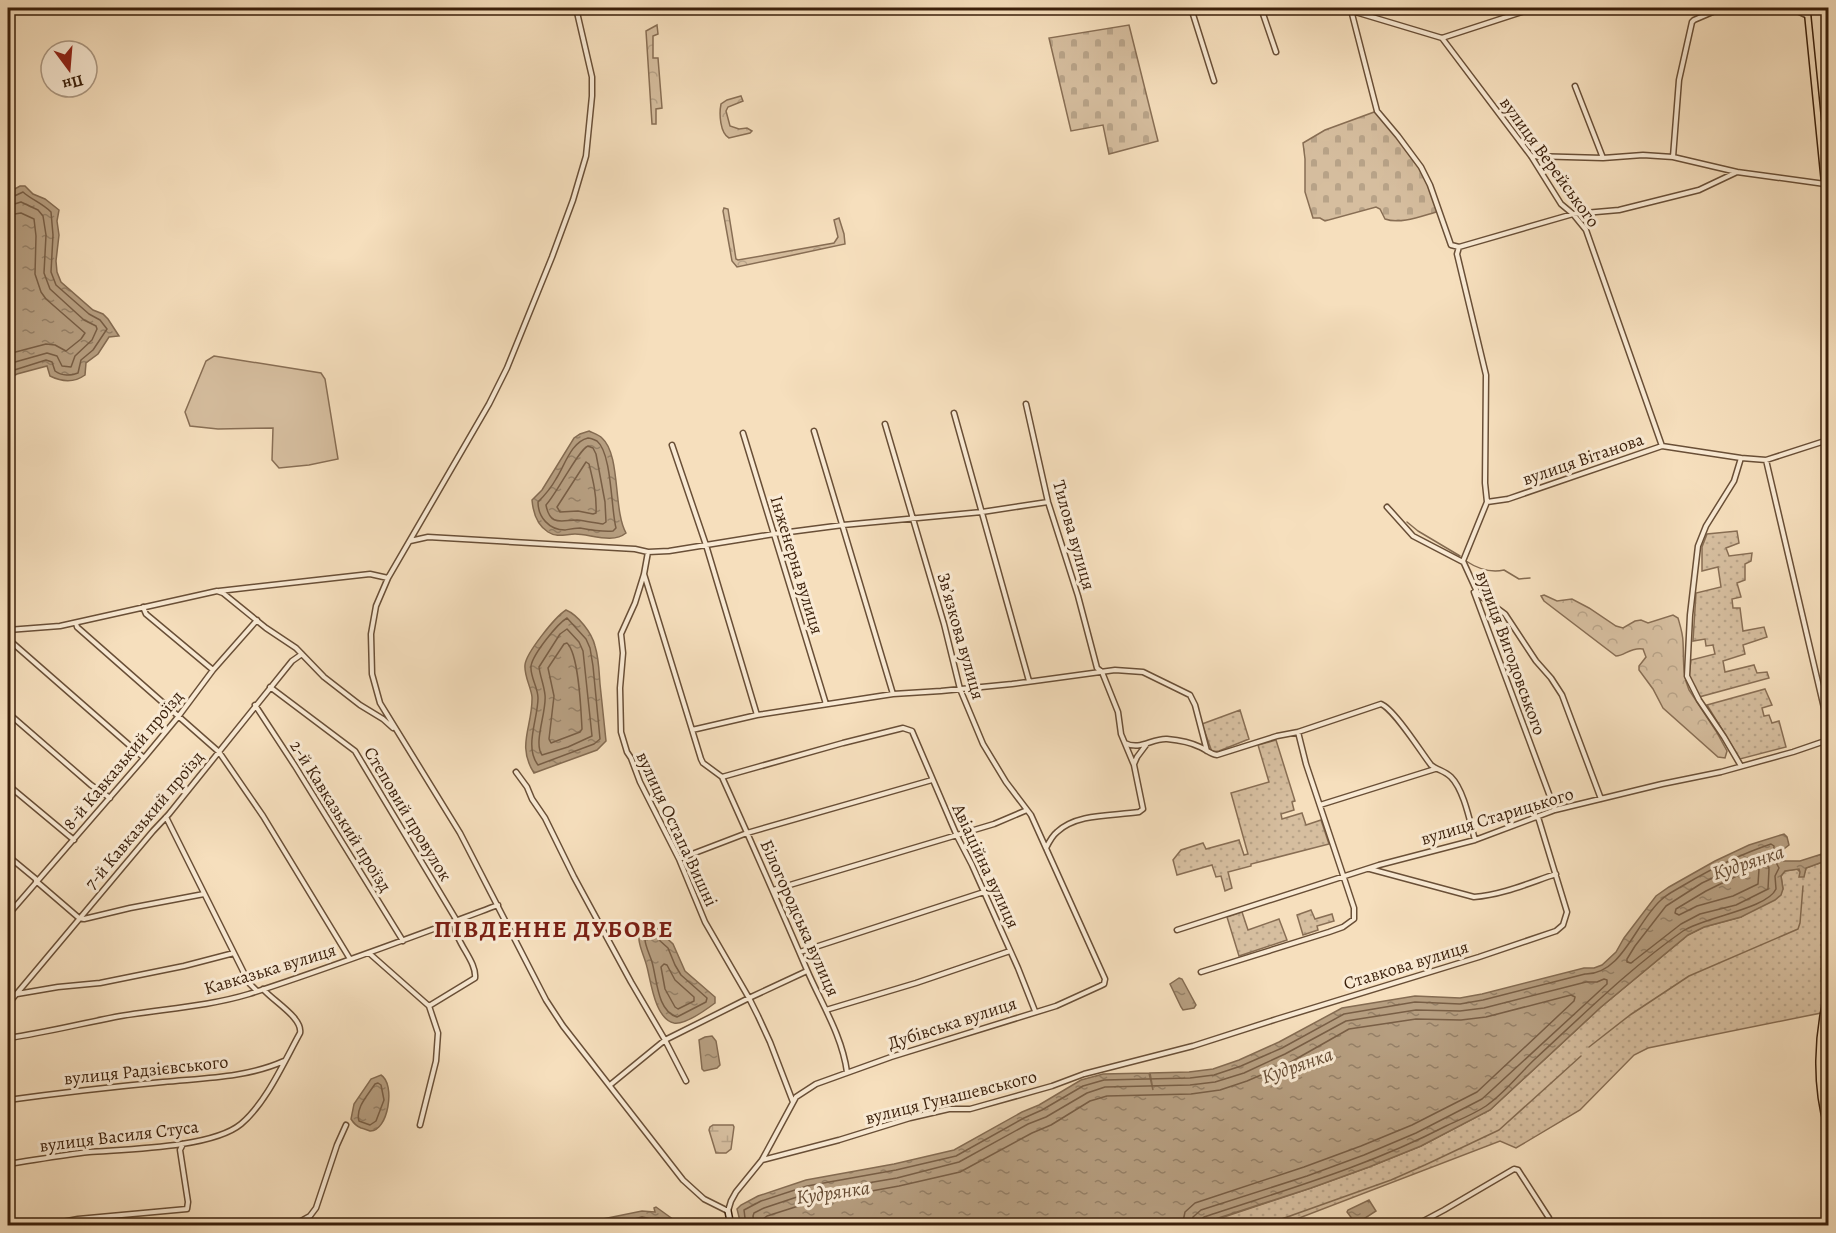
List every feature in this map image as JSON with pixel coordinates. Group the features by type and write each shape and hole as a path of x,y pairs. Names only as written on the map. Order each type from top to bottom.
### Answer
{"main road":[{"path":"1807,8 1828,218"},
{"path":"1828,992 1822,1019 1819,1061 1821,1097 1828,1125"}],"street":[{"path":"576,8 592,77 592,96 586,156 573,200 507,368 471,436 388,578 376,606 372,621 372,674 380,703 460,833 546,999 563,1026 683,1180 704,1199 729,1211 731,1226"},
{"path":"1191,8 1214,81"},
{"path":"1261,8 1276,52"},
{"path":"1342,8 1442,38 1534,8"},
{"path":"1673,157 1679,80 1692,22 1722,8"},
{"path":"1791,8 1808,16"},
{"path":"1351,10 1377,111 1421,167 1430,185 1451,245 1459,247 1573,214 1619,210 1699,190 1737,172"},
{"name":"вулиця Верейського","path":"1442,38 1531,156 1561,204 1586,230 1662,446"},
{"path":"1575,86 1603,158"},
{"path":"1531,156 1673,157 1737,172 1826,181"},
{"path":"1459,247 1457,254 1486,375 1485,483 1487,502 1463,561 1478,594 1505,614 1536,662 1556,684 1601,799"},
{"name":"Тилова вулиця","path":"1026,404 1048,502 1098,668 1102,672 1118,712 1121,734 1134,765 1143,809 1139,812 1083,819 1061,828 1046,849"},
{"path":"954,413 1029,681"},
{"name":"Звʼязкова вулиця","path":"885,424 944,624 960,689 983,744 1006,782 1027,810 1042,841"},
{"path":"814,431 893,694"},
{"name":"Інженерна вулиця","path":"743,433 826,704"},
{"name":"вулиця Вітанова","path":"1487,502 1508,499 1662,446 1766,460 1828,440"},
{"path":"672,445 706,545 757,715"},
{"path":"1741,766 1699,700 1687,676 1690,615 1698,546 1706,526 1734,480 1742,458"},
{"path":"1766,460 1828,725"},
{"path":"409,541 428,537 455,538 635,549 648,552 669,551 843,525 982,512 1048,502"},
{"name":"вулиця Вигодовського","path":"1387,507 1413,536 1463,561 1556,810"},
{"name":"вулиця Остапа Вишні","path":"648,552 635,603 621,634 623,653 620,688 621,732 640,782 679,859 705,922 750,998 793,1102"},
{"path":"8,631 76,623 217,591 370,574 388,578"},
{"path":"644,574 703,763 722,777"},
{"path":"217,591 223,593 256,620 285,639 324,677 398,732"},
{"path":"1478,602 1479,598 1484,599"},
{"path":"143,607 146,614 213,670"},
{"name":"8-й Кавказький проїзд","path":"8,915 144,758 213,670 256,620"},
{"path":"76,623 77,627 102,651 219,752 262,816 350,959"},
{"path":"8,639 144,758"},
{"name":"7-й Кавказький проїзд","path":"8,1004 166,817 270,687 292,661 302,654"},
{"path":"692,730 757,715 893,694 960,689 1114,670 1143,672 1190,695 1207,751"},
{"name":"Степовий провулок","path":"270,687 355,750 455,921 458,939 474,966 475,978 429,1006"},
{"path":"1125,743 1134,746 1146,745 1165,739 1191,743 1217,755 1277,736 1298,732 1381,704 1386,706 1436,769 1454,780 1475,840"},
{"name":"2-й Кавказький проїзд","path":"255,705 403,941"},
{"path":"8,713 110,798"},
{"name":"Авіаційна вулиця","path":"722,777 903,728 912,731 1035,1011"},
{"path":"1201,972 1329,932 1343,927 1354,919 1354,908 1306,764 1298,732"},
{"name":"вулиця Старицького","path":"1177,930 1379,865 1507,830 1556,810 1741,766 1828,740"},
{"path":"1134,765 1146,745"},
{"path":"1320,806 1436,769"},
{"path":"516,772 545,818 574,877 686,1081"},
{"name":"Білогородська вулиця","path":"722,777 826,1010 845,1057 847,1071"},
{"path":"679,859 747,833 932,780"},
{"path":"8,785 74,840"},
{"path":"773,890 957,836 1027,810"},
{"path":"166,817 249,982 257,991"},
{"name":"Ставкова вулиця","path":"1146,1059 1557,931 1563,925 1567,912 1538,817"},
{"name":"Дубівська вулиця","path":"729,1211 736,1192 762,1160 796,1097 816,1084 847,1071 1056,1006 1104,984 1105,979 1042,841"},
{"path":"8,856 84,919 204,894"},
{"path":"1379,865 1380,872"},
{"path":"1369,869 1474,897 1511,889 1556,874"},
{"path":"800,952 984,892"},
{"name":"Кавказька вулиця","path":"8,1038 112,1017 218,1001 257,991 403,941 498,905"},
{"path":"826,1010 1010,951"},
{"path":"16,994 100,983 184,966 234,952"},
{"path":"369,953 429,1006 438,1033 436,1061 420,1125"},
{"path":"610,1085 665,1040 807,971"},
{"name":"вулиця Василя Стуса","path":"8,1164 88,1152 183,1144 222,1135 239,1126 266,1094 300,1033 301,1027 298,1021 263,989"},
{"name":"вулиця Гунашевського","path":"762,1160 910,1118 949,1110 970,1109 1052,1086 1084,1074 1146,1059"},
{"name":"вулиця Радзієвського","path":"8,1100 224,1076 266,1069 285,1061"},
{"path":"292,1226 310,1216 316,1208 346,1125"},
{"path":"41,1226 78,1219 187,1209 188,1202 180,1150 183,1144"},
{"path":"1414,1226 1514,1168 1518,1170 1549,1218 1551,1226"},
{"path":"1430,1218 1432,1226"}],"green space":[{"path":"657,25 658,34 653,36 653,58 658,58 662,108 656,109 656,124 652,124 646,31"},
{"path":"1129,25 1158,141 1109,154 1103,125 1071,131 1049,38"},
{"path":"741,96 743,101 728,107 726,111 730,126 739,129 747,128 752,131 729,138 722,128 721,104"},
{"path":"1377,111 1421,167 1440,211 1398,221 1385,219 1380,209 1376,207 1325,221 1313,218 1305,192 1303,143 1325,130"},
{"path":"724,208 728,209 738,260 834,243 838,237 834,220 839,218 845,244 737,267 732,261"},
{"path":"214,356 321,373 325,379 338,459 279,468 272,460 273,428 218,429 190,426 185,412 206,361"},
{"path":"1737,531 1739,543 1726,548 1729,556 1752,553 1751,561 1745,564 1745,580 1737,583 1741,597 1732,599 1733,608 1740,608 1743,631 1764,627 1767,637 1743,645 1745,654 1723,661 1725,672 1754,665 1757,673 1767,672 1769,678 1699,697 1689,675 1691,660 1715,654 1713,645 1706,646 1705,639 1693,641 1696,593 1721,587 1718,567 1702,571 1702,547 1707,534"},
{"path":"1544,595 1557,601 1572,599 1623,628 1635,621 1641,620 1648,623 1673,615 1678,618 1682,636 1685,678 1689,690 1727,751 1725,758 1718,757 1663,708 1639,670 1639,666 1646,657 1643,649 1635,649 1616,656 1544,601 1541,596"},
{"path":"1765,689 1772,705 1762,708 1764,716 1769,715 1772,723 1779,721 1786,747 1740,759 1707,705"},
{"path":"1240,710 1249,739 1212,752 1202,724"},
{"path":"1276,740 1295,801 1292,802 1294,810 1281,814 1282,819 1302,813 1306,825 1321,820 1329,844 1228,872 1232,888 1225,891 1221,876 1216,877 1212,865 1177,875 1173,860 1181,850 1203,843 1206,849 1239,840 1244,855 1248,854 1231,793 1269,782 1258,745"},
{"path":"1828,860 1828,984 1821,1013 1648,1048 1634,1055 1580,1110 1516,1148 1500,1141 1281,1225 1197,1226 1369,1167 1421,1146 1490,1110 1601,1007 1688,935 1704,927 1741,917 1783,889 1781,876 1785,871 1797,869 1805,872 1806,868"},
{"path":"1311,910 1315,919 1332,914 1334,921 1317,926 1318,930 1303,935 1297,915"},
{"path":"1242,912 1248,930 1279,919 1287,940 1239,956 1227,917"},
{"path":"713,1125 733,1125 734,1127 731,1149 726,1153 716,1153 709,1130"}],"water":[{"path":"25,186 33,194 45,199 59,210 56,261 61,282 93,310 103,314 119,336 109,337 98,354 86,363 85,375 77,379 59,380 50,376 47,366 17,374 8,379 8,210 11,191"},
{"path":"589,431 602,438 608,446 615,469 619,511 626,533 615,538 575,534 555,535 541,526 535,514 532,500 542,490 574,438"},
{"path":"566,610 584,625 595,646 606,741 597,750 534,773 526,753 532,697 525,665 530,652 555,620"},
{"name":"Кудрянка","path":"1784,834 1789,845 1780,852 1781,861 1800,861 1828,852 1828,860 1806,868 1804,877 1799,877 1799,869 1785,871 1781,876 1783,889 1781,895 1775,900 1741,917 1704,927 1688,935 1601,1007 1490,1110 1421,1146 1369,1167 1197,1225 741,1225 737,1209 758,1196 806,1180 894,1164 954,1150 1081,1080 1103,1074 1149,1073 1153,1090 1150,1073 1213,1069 1279,1042 1342,1008 1415,996 1460,998 1584,968 1594,968 1602,965 1616,952 1656,896 1715,861 1749,845"},
{"path":"647,920 653,923 673,944 685,971 715,997 715,1003 684,1022 674,1023 668,1020 662,1015 655,999 639,940 644,922"},
{"path":"1179,978 1182,979 1196,1005 1194,1008 1183,1010 1181,1007 1170,984"},
{"path":"712,1036 716,1041 720,1065 704,1071 699,1040"},
{"path":"381,1075 386,1080 388,1088 388,1107 381,1124 370,1131 354,1124 351,1119 354,1104 371,1079"},
{"path":"1369,1200 1376,1211 1356,1224 1347,1212 1348,1210"},
{"path":"656,1207 681,1225 581,1225 642,1211 655,1212"}],"waterway":[{"path":"1407,522 1460,556"},
{"path":"1466,561 1484,570 1504,570 1519,579 1530,578"},
{"path":"1589,1047 1630,1015 1689,976 1798,929 1803,886"},
{"path":"1262,1226 1391,1180 1499,1130 1581,1056"}],"district":[{"name":"ПІВДЕННЕ ДУБОВЕ","path":"554,929"}]}
